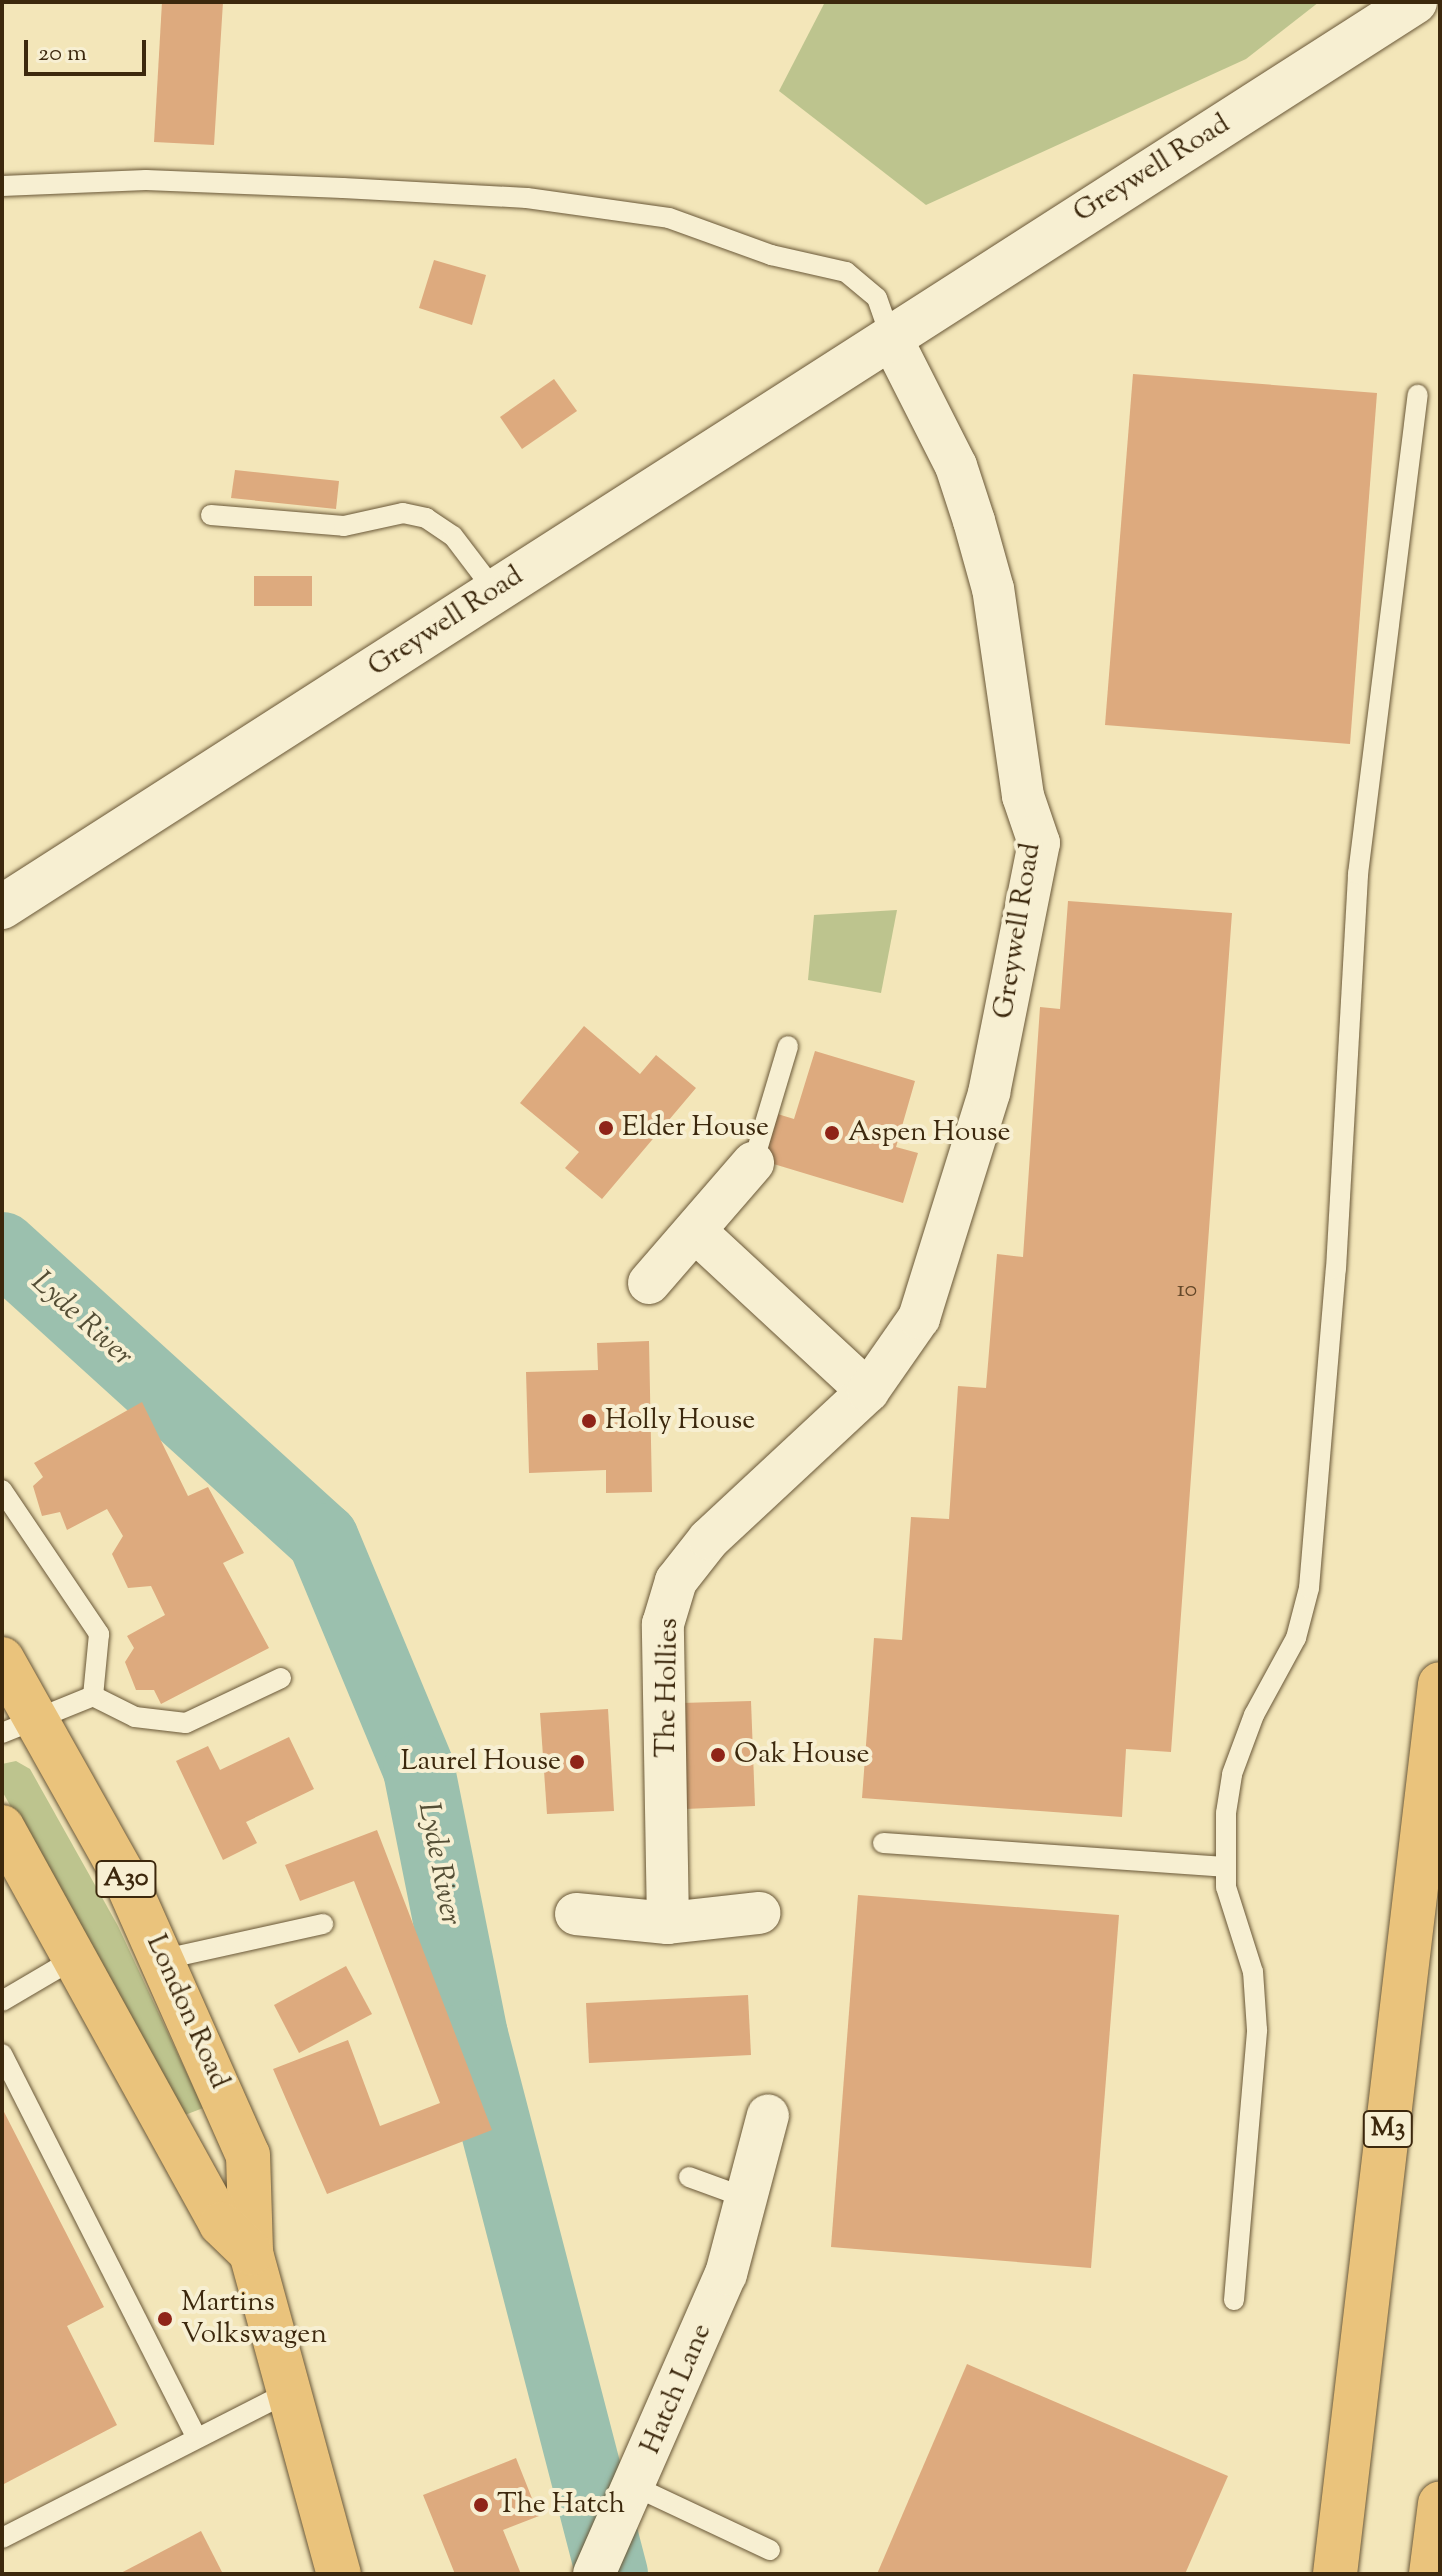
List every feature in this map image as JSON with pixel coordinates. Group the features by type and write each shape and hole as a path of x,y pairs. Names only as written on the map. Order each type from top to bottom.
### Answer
{"main road":[{"name":"London Road","path":"2,1659 20,1724 164,1959 248,2155 251,2253 339,2574"},
{"name":"M3","path":"1335,2574 1440,1684"},
{"name":"London Road","path":"2,1827 77,1957 221,2224 251,2253"},
{"path":"1431,2574 1440,2504"}],"street":[{"name":"Greywell Road","path":"2,907 1415,2"},
{"name":"Greywell Road","path":"891,338 956,466 974,521 993,589 1023,796 1039,843 989,1093 930,1297 906,1343"},
{"path":"649,1283 753,1163"},
{"path":"696,1232 868,1391"},
{"name":"The Hollies","path":"668,1923 663,1624 676,1581 709,1539 868,1391 906,1343"},
{"path":"576,1914 668,1923 759,1913"},
{"name":"Hatch Lane","path":"594,2574 636,2487 726,2274 749,2199 768,2115"}],"lane":[{"path":"2,186 146,180 343,188 527,198 669,218 771,255 846,272 877,298 891,338"},
{"path":"1234,2300 1257,2030 1253,1972 1225,1867 1232,1774 1254,1715 1296,1638 1309,1588 1336,1269 1358,874 1418,395"},
{"path":"211,515 344,526 403,513 426,518 453,536 494,590"},
{"path":"753,1163 788,1046"},
{"path":"2,1490 99,1634 93,1696"},
{"path":"20,1724 93,1696 167,1726 186,1723 281,1678"},
{"path":"883,1843 1225,1867"},
{"path":"164,1959 323,1924"},
{"path":"2,2001 77,1957"},
{"path":"2,2054 195,2435"},
{"path":"689,2177 749,2199"},
{"path":"2,2538 195,2435 291,2391"},
{"path":"636,2487 770,2550"}],"green space":[{"path":"825,2 1319,2 1246,59 926,205 779,91"},
{"path":"897,910 881,993 808,980 814,915"},
{"path":"16,1761 30,1769 118,1926 203,2108 185,2115 2,1791 2,1764"}],"building":[{"path":"162,2 223,2 214,145 154,142"},
{"path":"434,260 486,275 472,325 419,308"},
{"path":"1133,374 1377,393 1350,744 1105,725"},
{"path":"554,379 577,411 522,449 500,417"},
{"path":"235,470 339,481 336,509 231,498"},
{"path":"254,576 312,576 312,606 254,606"},
{"path":"1068,901 1232,913 1171,1752 1126,1749 1122,1817 862,1798 874,1638 902,1640 911,1517 949,1519 958,1386 986,1388 997,1254 1023,1257 1040,1007 1060,1009"},
{"name":"Elder House","path":"584,1026 640,1074 656,1055 696,1088 602,1199 565,1168 579,1152 520,1103"},
{"name":"Aspen House","path":"815,1051 915,1081 896,1147 918,1153 903,1203 757,1159 771,1112 794,1119"},
{"name":"Holly House","path":"649,1341 652,1492 606,1493 606,1470 529,1473 526,1372 598,1370 597,1343"},
{"path":"142,1402 188,1496 208,1487 244,1553 223,1563 269,1648 161,1704 154,1690 136,1690 125,1662 134,1648 127,1636 165,1615 151,1586 128,1588 112,1554 123,1536 107,1509 67,1530 60,1512 42,1516 33,1486 43,1477 34,1463"},
{"name":"Oak House","path":"751,1701 755,1806 685,1809 681,1703"},
{"name":"Laurel House","path":"608,1709 614,1811 547,1814 540,1713"},
{"path":"289,1737 314,1789 246,1822 257,1843 223,1860 176,1761 208,1746 220,1770"},
{"path":"377,1830 492,2130 327,2194 273,2069 348,2040 380,2126 440,2103 354,1881 300,1901 285,1865"},
{"path":"858,1895 1119,1915 1091,2268 831,2247"},
{"path":"346,1966 372,2014 299,2053 274,2005"},
{"path":"748,1995 751,2055 589,2063 586,2003"},
{"path":"2,2108 104,2307 67,2326 117,2425 2,2485"},
{"path":"967,2364 1228,2476 1185,2574 877,2574"},
{"name":"The Hatch","path":"516,2458 539,2516 503,2530 521,2574 455,2574 423,2495"},
{"path":"201,2531 223,2574 119,2574"}],"waterway":[{"name":"Lyde River","path":"2,1248 323,1539 419,1770 472,2035 612,2574"}],"place":[{"name":"Elder House","path":"606,1128"},
{"name":"Aspen House","path":"832,1133"},
{"name":"Holly House","path":"589,1421"},
{"name":"Oak House","path":"718,1755"},
{"name":"Laurel House","path":"577,1762"},
{"name":"Martins Volkswagen","path":"165,2319"},
{"name":"The Hatch","path":"481,2505"}]}
